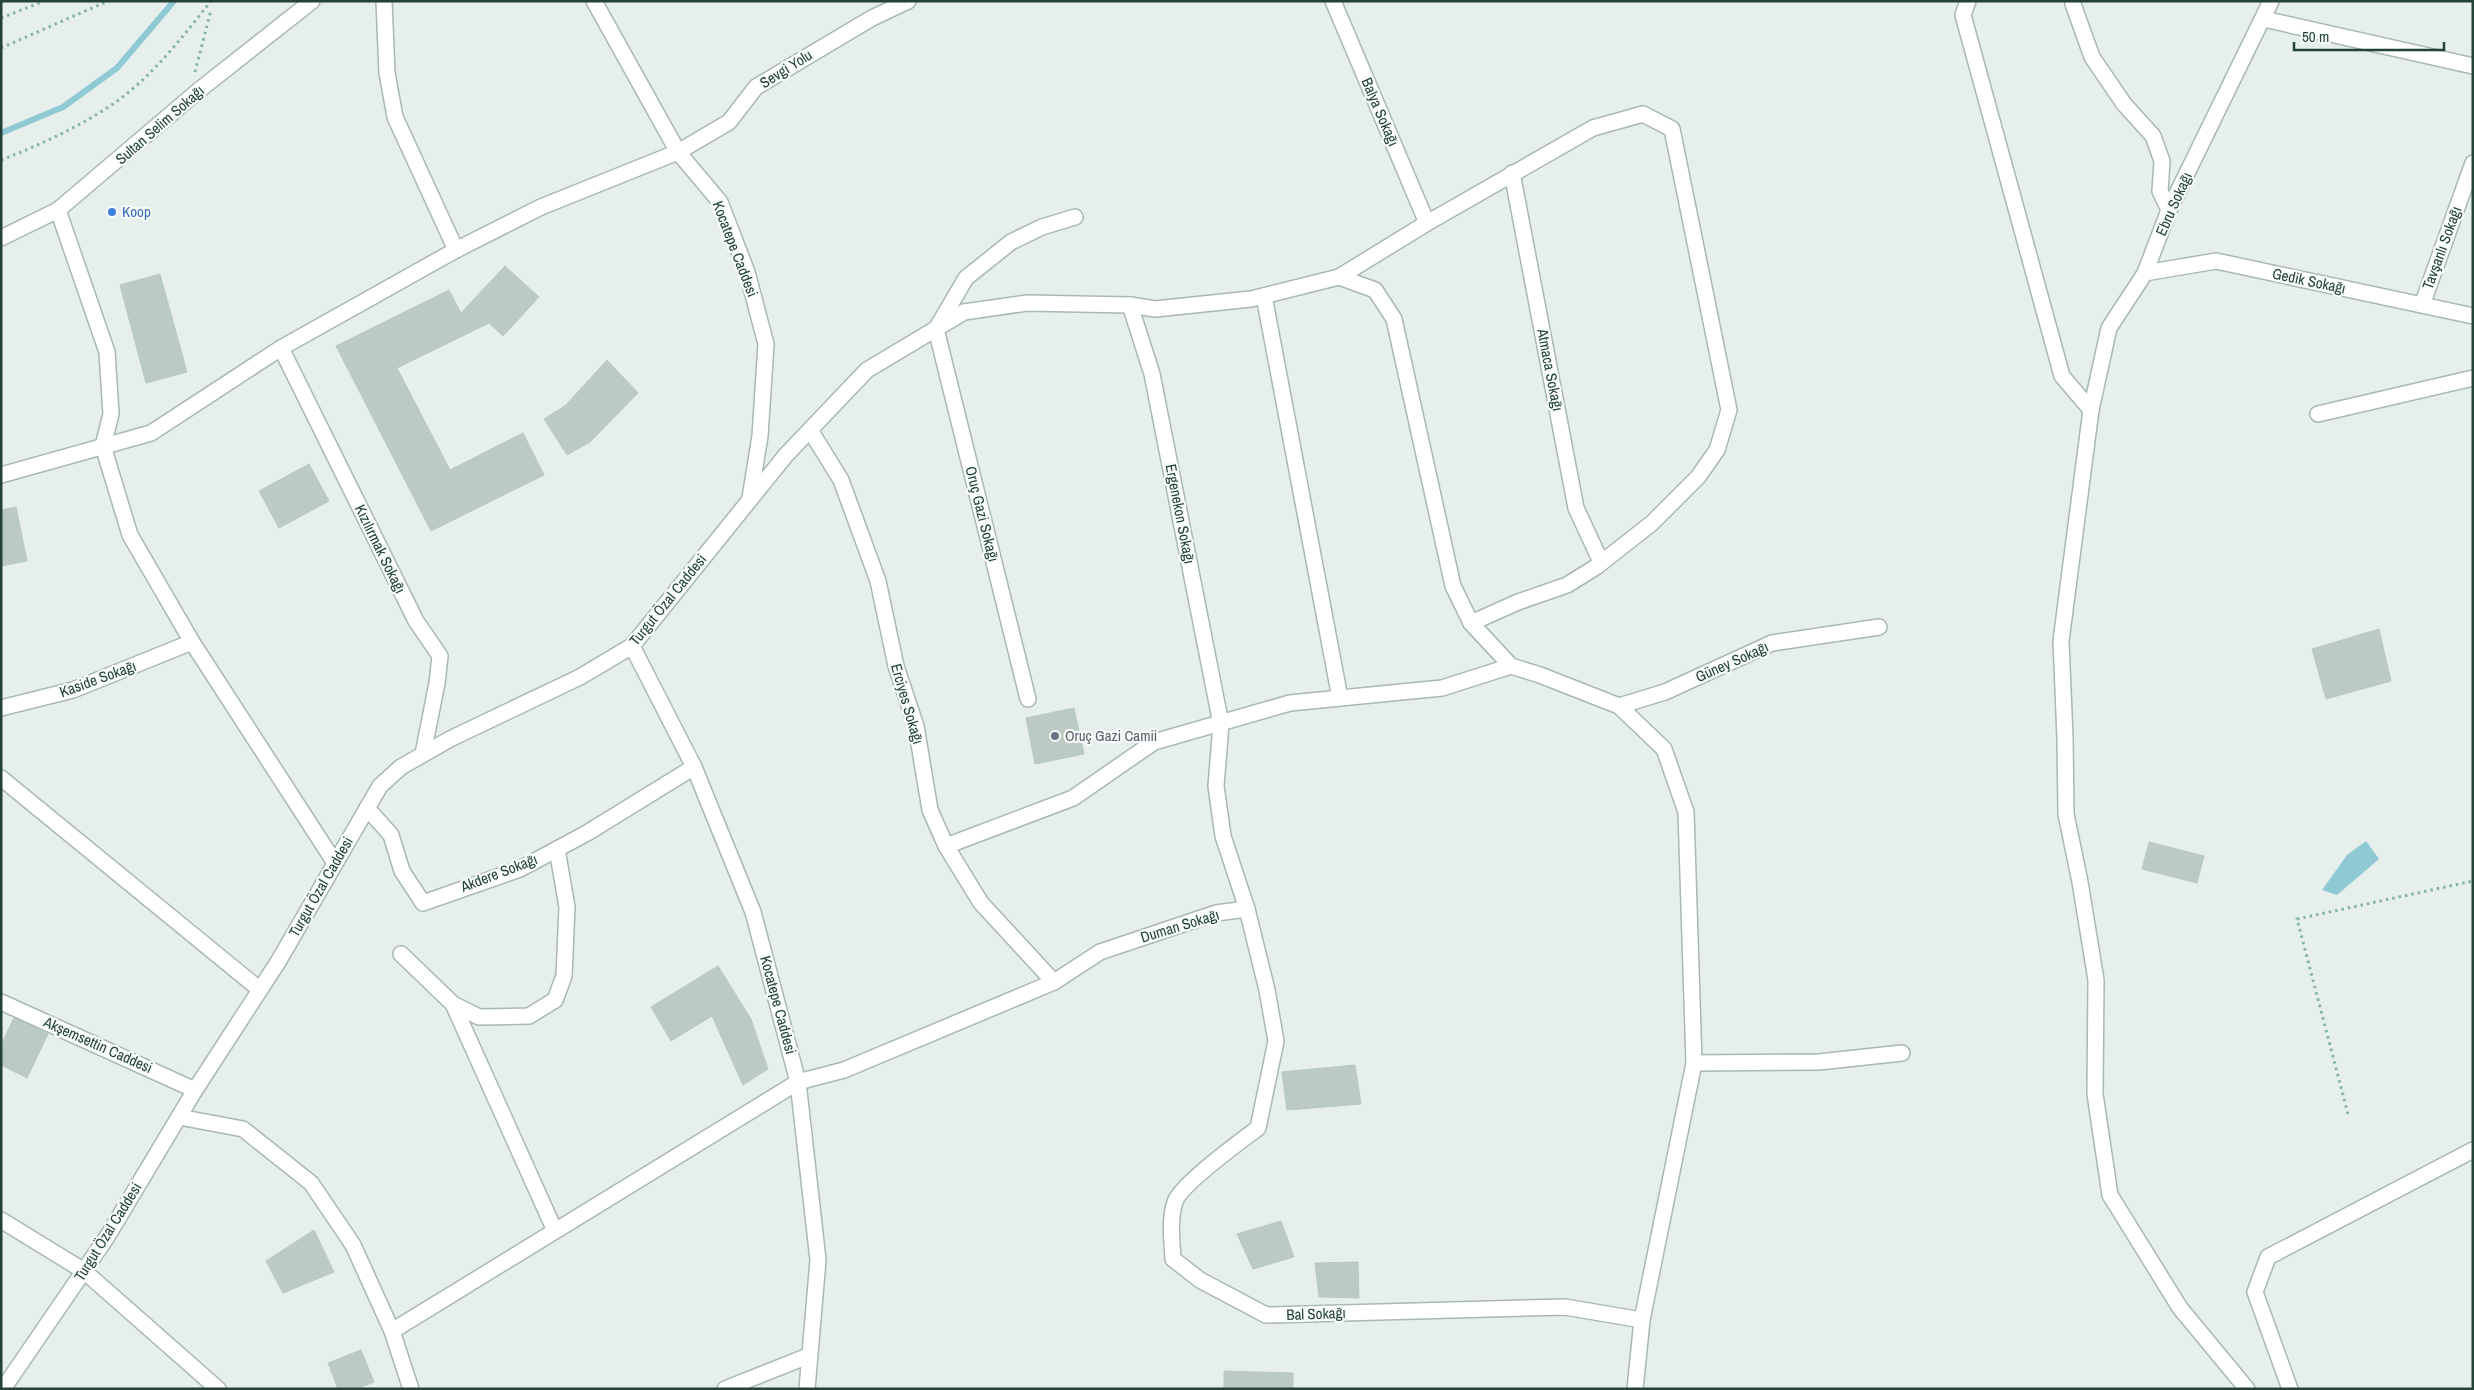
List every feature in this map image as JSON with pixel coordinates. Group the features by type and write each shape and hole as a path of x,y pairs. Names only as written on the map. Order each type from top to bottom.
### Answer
{"street":[{"name":"Sultan Selim Sokağı","path":"1,238 58,210 198,91 312,1"},
{"path":"384,1 387,73 394,117 456,250"},
{"name":"Kocatepe Caddesi","path":"594,1 678,152 720,202 747,272 766,344 760,436 749,500"},
{"name":"Sevgi Yolu","path":"1,475 151,433 282,348 456,250 541,208 678,152 729,122 756,87 872,18 908,1"},
{"name":"Balya Sokağı","path":"1333,1 1427,223"},
{"path":"1968,1 1963,15 2062,376 2091,410"},
{"name":"Ebru Sokağı","path":"2247,1389 2180,1308 2110,1195 2095,1094 2096,980 2080,882 2066,814 2065,738 2060,641 2091,410 2109,328 2145,273 2170,210 2264,19 2271,1"},
{"path":"2073,4 2092,57 2124,104 2153,136 2162,161 2160,191 2170,210"},
{"path":"2264,19 2473,66"},
{"name":"Turgut Özal Caddesi","path":"3,1389 107,1238 195,1090 278,962 380,786 402,767 450,739 580,677 632,646 786,454 867,370 964,312 1027,303 1130,306 1155,309 1251,299 1339,276 1512,173 1593,128 1643,114 1672,129 1729,410 1717,450 1698,477 1652,523 1601,562"},
{"name":"Tavşanlı Sokağı","path":"2422,305 2473,163"},
{"name":"Atmaca Sokağı","path":"1512,173 1576,508 1601,562"},
{"path":"58,210 106,352 111,414 103,446 130,535 192,642 335,863"},
{"path":"936,329 966,278 1011,242 1042,228 1075,218"},
{"name":"Gedik Sokağı","path":"2145,273 2216,261 2473,316"},
{"path":"1339,276 1375,290 1394,319 1452,586 1471,623 1511,666 1540,675 1619,706 1664,749 1686,812 1694,1064 1642,1320 1636,1389"},
{"path":"1264,296 1340,698"},
{"name":"Ergenekon Sokağı","path":"1130,306 1152,374 1221,724"},
{"name":"Oruç Gazi Sokağı","path":"936,329 1028,699"},
{"name":"Kızılırmak Sokağı","path":"282,348 416,621 440,656 438,683 423,754"},
{"path":"2318,414 2473,378"},
{"name":"Erciyes Sokağı","path":"810,430 841,480 878,580 896,666 916,726 930,810 946,846 981,903 1054,982"},
{"path":"1471,623 1518,602 1567,585 1601,562"},
{"name":"Güney Sokağı","path":"1619,706 1665,692 1772,643 1880,628"},
{"name":"Kaside Sokağı","path":"1,708 73,690 192,642"},
{"name":"Kocatepe Caddesi","path":"632,646 694,767 753,912 798,1082 818,1260 806,1389"},
{"path":"946,846 1073,798 1154,742 1290,703 1442,688 1511,666"},
{"path":"1221,724 1216,786 1223,836 1247,909"},
{"name":"Akdere Sokağı","path":"367,808 391,836 402,871 423,903 520,869 587,833 694,767"},
{"path":"1,778 259,989"},
{"path":"401,954 453,1004 479,1017 529,1016 555,1000 564,976 567,907 557,849"},
{"name":"Duman Sokağı","path":"392,1331 798,1082 844,1070 1054,982 1100,952 1216,913 1247,909"},
{"name":"Bal Sokağı","path":"1247,909 1267,990 1276,1041 1258,1128 1211,1164 1175,1200 1171,1232 1173,1259 1200,1280 1266,1315 1565,1307 1642,1320"},
{"name":"Akşemsettin Caddesi","path":"1,1002 195,1090"},
{"path":"453,1004 555,1231"},
{"path":"1694,1064 1819,1062 1902,1053"},
{"path":"179,1116 244,1129 311,1183 353,1245 392,1331 411,1389"},
{"path":"2290,1389 2255,1292 2268,1257 2473,1150"},
{"path":"1,1220 84,1271 218,1389"},
{"path":"725,1389 808,1356"}],"path":[{"path":"1,18 44,1"},
{"path":"1,48 108,1"},
{"path":"1,160 35,147 82,123 121,98 148,75 211,1"},
{"path":"192,80 212,10"},
{"path":"2348,1114 2297,919 2473,881"}],"water":[{"path":"2366,841 2379,859 2337,895 2322,890 2347,855"}],"building":[{"path":"505,266 539,297 503,336 489,323 397,368 450,470 523,433 544,475 431,531 336,346 449,290 461,313"},
{"path":"160,274 187,372 146,383 120,285"},
{"path":"607,360 638,393 590,442 567,455 544,419 566,405"},
{"path":"309,464 329,501 279,528 259,491"},
{"path":"16,507 27,561 1,566 1,510"},
{"path":"2379,629 2391,681 2326,699 2312,649"},
{"name":"Oruç Gazi Camii","path":"1074,708 1084,754 1035,764 1026,718"},
{"path":"2149,842 2204,856 2197,883 2142,869"},
{"path":"718,966 751,1019 768,1069 743,1085 712,1016 671,1041 651,1007"},
{"path":"14,1018 48,1034 27,1078 1,1065 1,1045"},
{"path":"1355,1065 1361,1104 1287,1110 1282,1072"},
{"path":"1281,1221 1294,1257 1253,1269 1237,1234"},
{"path":"314,1230 334,1272 283,1293 266,1261"},
{"path":"1358,1262 1359,1298 1319,1297 1315,1263"},
{"path":"361,1350 374,1382 356,1389 338,1389 328,1363"},
{"path":"1224,1371 1293,1373 1293,1389 1224,1389"}],"waterway":[{"path":"1,133 63,107 117,68 174,1"}],"place":[{"name":"Koop","path":"112,212"},
{"name":"Oruç Gazi Camii","path":"1055,736"}]}
